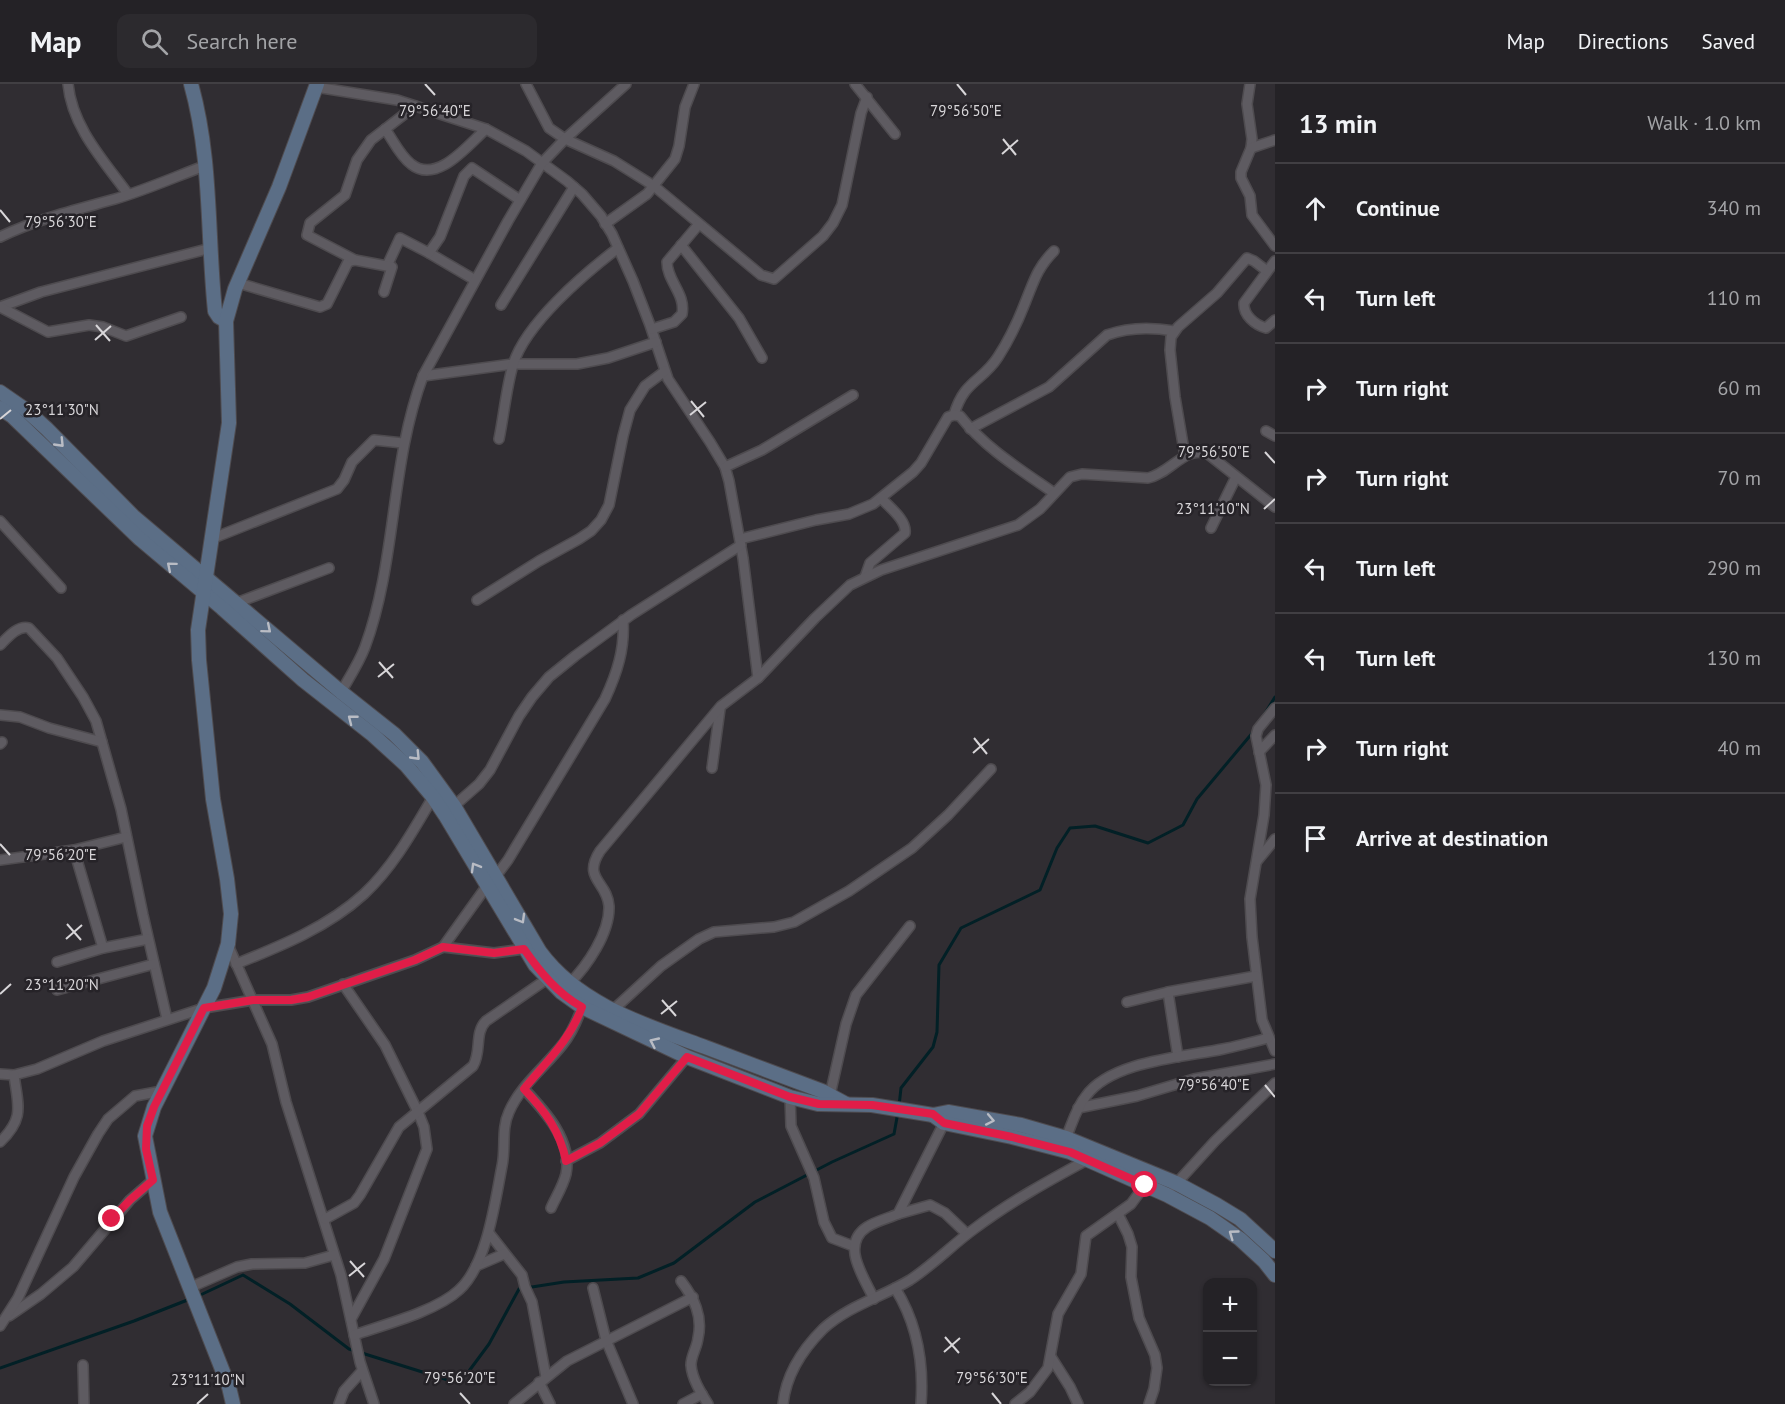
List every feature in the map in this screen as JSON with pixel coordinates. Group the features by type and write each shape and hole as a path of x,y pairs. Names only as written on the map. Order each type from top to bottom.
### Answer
{"street":[{"path":"68,84 69,97 85,135 128,194"},
{"path":"191,84 198,110 207,165 214,311 226,321"},
{"path":"526,84 549,128 565,139 614,161 654,186 761,275 774,279 823,236 833,223 842,205 861,113 867,98"},
{"path":"341,692 364,650 369,634 382,579 403,443 413,403 423,376 520,200 543,163 565,139 626,84"},
{"path":"606,224 647,194 675,159 685,107 694,84"},
{"path":"855,84 895,134"},
{"path":"1250,84 1247,104 1252,139 1241,178 1250,196 1252,214 1275,246"},
{"path":"233,1404 229,1387 160,1212 145,1136 154,1107 214,988 228,944 231,914 229,891 213,799 198,630 229,423 226,321 238,283 279,187 316,85 397,100 486,129 543,163 574,188 606,224 652,329 668,379 725,467 740,542 758,678"},
{"path":"384,292 392,267 355,260 307,235 310,223 345,195 357,160 371,140 415,106"},
{"path":"385,129 410,164 421,170 436,169 452,160 486,129"},
{"path":"1251,148 1275,140"},
{"path":"0,237 66,211 128,194 207,165"},
{"path":"429,254 440,237 464,176 472,168 520,200"},
{"path":"501,305 574,188"},
{"path":"652,329 674,322 682,314 682,299 667,262 699,224"},
{"path":"387,266 400,238 475,280"},
{"path":"681,245 738,318 762,358"},
{"path":"0,307 41,292 211,248"},
{"path":"499,439 513,364 525,340 570,288 618,248"},
{"path":"954,414 957,403 967,387 997,359 1038,271 1054,251"},
{"path":"1185,456 1170,351 1174,331 1216,293 1247,258 1267,271"},
{"path":"238,283 320,307 327,304 348,262 355,260"},
{"path":"1275,261 1244,303 1246,314 1261,327 1266,328 1275,320"},
{"path":"0,307 48,332 89,325 103,327 126,336 181,316"},
{"path":"970,429 1049,387 1107,335 1140,328 1174,331"},
{"path":"423,376 513,364 577,364 608,358 656,342"},
{"path":"477,600 579,539 601,520 609,505 630,410 645,386 665,371"},
{"path":"0,392 26,410 133,516 394,734 422,762 454,806 524,949 547,979 572,1002 687,1057 790,1097 819,1104 878,1106 912,1112 1070,1152 1145,1185 1172,1189 1240,1239 1264,1261 1275,1275"},
{"path":"725,467 762,450 853,395"},
{"path":"0,408 12,416 140,539 303,680 373,735 406,765 433,797 551,968 569,984 613,1010 830,1095 847,1105"},
{"path":"454,806 479,784 490,770 532,697 549,678 575,656 623,620 740,542 861,510 881,498 913,472 933,444 948,417 954,414 960,416 970,429 1054,493"},
{"path":"211,539 337,489 352,462 374,440 403,443"},
{"path":"569,984 584,969 595,951 604,930 609,908 607,895 593,871 593,862 721,706 758,678 850,585 865,577 1018,525 1041,509 1070,477 1082,474 1148,478 1163,473 1191,452 1200,451 1208,454 1275,507"},
{"path":"1211,528 1236,477"},
{"path":"865,577 870,563 905,533 902,521 881,498"},
{"path":"0,521 61,588"},
{"path":"236,603 329,568"},
{"path":"0,1074 14,1075 37,1069 103,1041 167,1018 204,1008 253,1000 291,1000 308,997 415,960 443,947 508,860 605,699 618,671 623,645 623,620"},
{"path":"1,642 20,628 25,627 35,634 57,658 96,721 126,837 167,1018"},
{"path":"712,768 721,706"},
{"path":"1275,708 1258,729 1256,736 1266,784 1264,815 1250,899 1262,1020 1275,1051"},
{"path":"0,715 20,717 49,728 102,742"},
{"path":"1259,752 1275,735"},
{"path":"613,1010 661,966 699,939 714,932 774,927 794,922 849,891 912,848 948,815 991,769"},
{"path":"237,964 291,942 366,893 408,839 433,797"},
{"path":"0,860 74,850 126,837"},
{"path":"1256,863 1275,839"},
{"path":"74,850 103,948"},
{"path":"830,1095 846,1024 856,995 910,926"},
{"path":"57,962 103,948 148,939"},
{"path":"228,944 272,1044 286,1101 341,1275 361,1366 374,1404"},
{"path":"443,947 494,953 524,949"},
{"path":"57,990 154,964"},
{"path":"1127,1002 1256,975"},
{"path":"324,1219 354,1203 399,1127 473,1066 477,1059 478,1032 486,1021 547,979"},
{"path":"343,984 385,1045 418,1112 427,1140 424,1159 384,1259 351,1319"},
{"path":"1168,992 1178,1057"},
{"path":"354,1337 451,1296 460,1289 476,1266 489,1233 504,1158 507,1115 524,1089 564,1043 573,1030 582,1007"},
{"path":"1066,1138 1078,1108 1087,1094 1116,1074 1148,1062 1223,1049 1268,1038"},
{"path":"566,1161 600,1143 639,1114 687,1057"},
{"path":"1078,1108 1137,1096 1194,1079 1275,1064"},
{"path":"0,1142 13,1130 18,1113 14,1075"},
{"path":"1172,1189 1215,1140 1275,1083"},
{"path":"524,1089 552,1120 563,1143 566,1161 564,1181 551,1208"},
{"path":"0,1326 18,1298 74,1177 108,1119 135,1096 162,1091"},
{"path":"790,1097 791,1126 814,1178 824,1222 832,1238 853,1246"},
{"path":"898,1214 938,1119 948,1112 1021,1125 1066,1138 1240,1219 1275,1251"},
{"path":"783,1404 789,1376 803,1353 824,1329 849,1310 895,1288 932,1264 967,1234 1033,1189 1087,1160"},
{"path":"7,1317 41,1294 73,1267 130,1200 153,1180"},
{"path":"1015,1404 1039,1383 1048,1368 1058,1314 1081,1274 1086,1236 1131,1204 1145,1185"},
{"path":"874,1299 856,1259 853,1246 858,1235 868,1226 930,1205 938,1208 967,1234"},
{"path":"1118,1214 1132,1247 1131,1277 1139,1318 1155,1355 1157,1368 1149,1404"},
{"path":"489,1233 522,1275 532,1302 543,1380 550,1404"},
{"path":"476,1266 504,1254"},
{"path":"192,1290 237,1267 252,1264 305,1263 334,1255"},
{"path":"681,1281 693,1297 700,1324 691,1367 708,1404"},
{"path":"593,1288 606,1340 633,1404"},
{"path":"895,1288 909,1312 917,1340 922,1392 920,1404"},
{"path":"514,1404 567,1361 693,1297"},
{"path":"1051,1357 1078,1404"},
{"path":"83,1365 84,1404"},
{"path":"339,1404 344,1391 361,1366"},
{"path":"683,1404 702,1394"}],"waterway":[{"path":"1264,715 1275,697"},
{"path":"899,1106 901,1088 933,1047 937,1032 939,965 961,928 1040,890 1057,848 1070,828 1095,826 1148,843 1183,825 1197,799 1254,731"},
{"path":"196,1297 243,1275 290,1304 349,1349 451,1381 469,1371 489,1344 519,1289 564,1282 638,1278 674,1263 755,1202 832,1162 894,1134 898,1112"},
{"path":"0,1368 190,1299"}],"route":[{"path":"112,1219 153,1180 146,1149 147,1126 154,1107 204,1008 253,1000 291,1000 308,997 415,960 443,947 494,953 524,949 547,979 572,1002 582,1007 573,1030 564,1043 524,1089 552,1120 563,1143 566,1161 620,1131 639,1114 687,1057 790,1097 819,1104 872,1105 933,1114 944,1123 1070,1152 1145,1185"}]}
